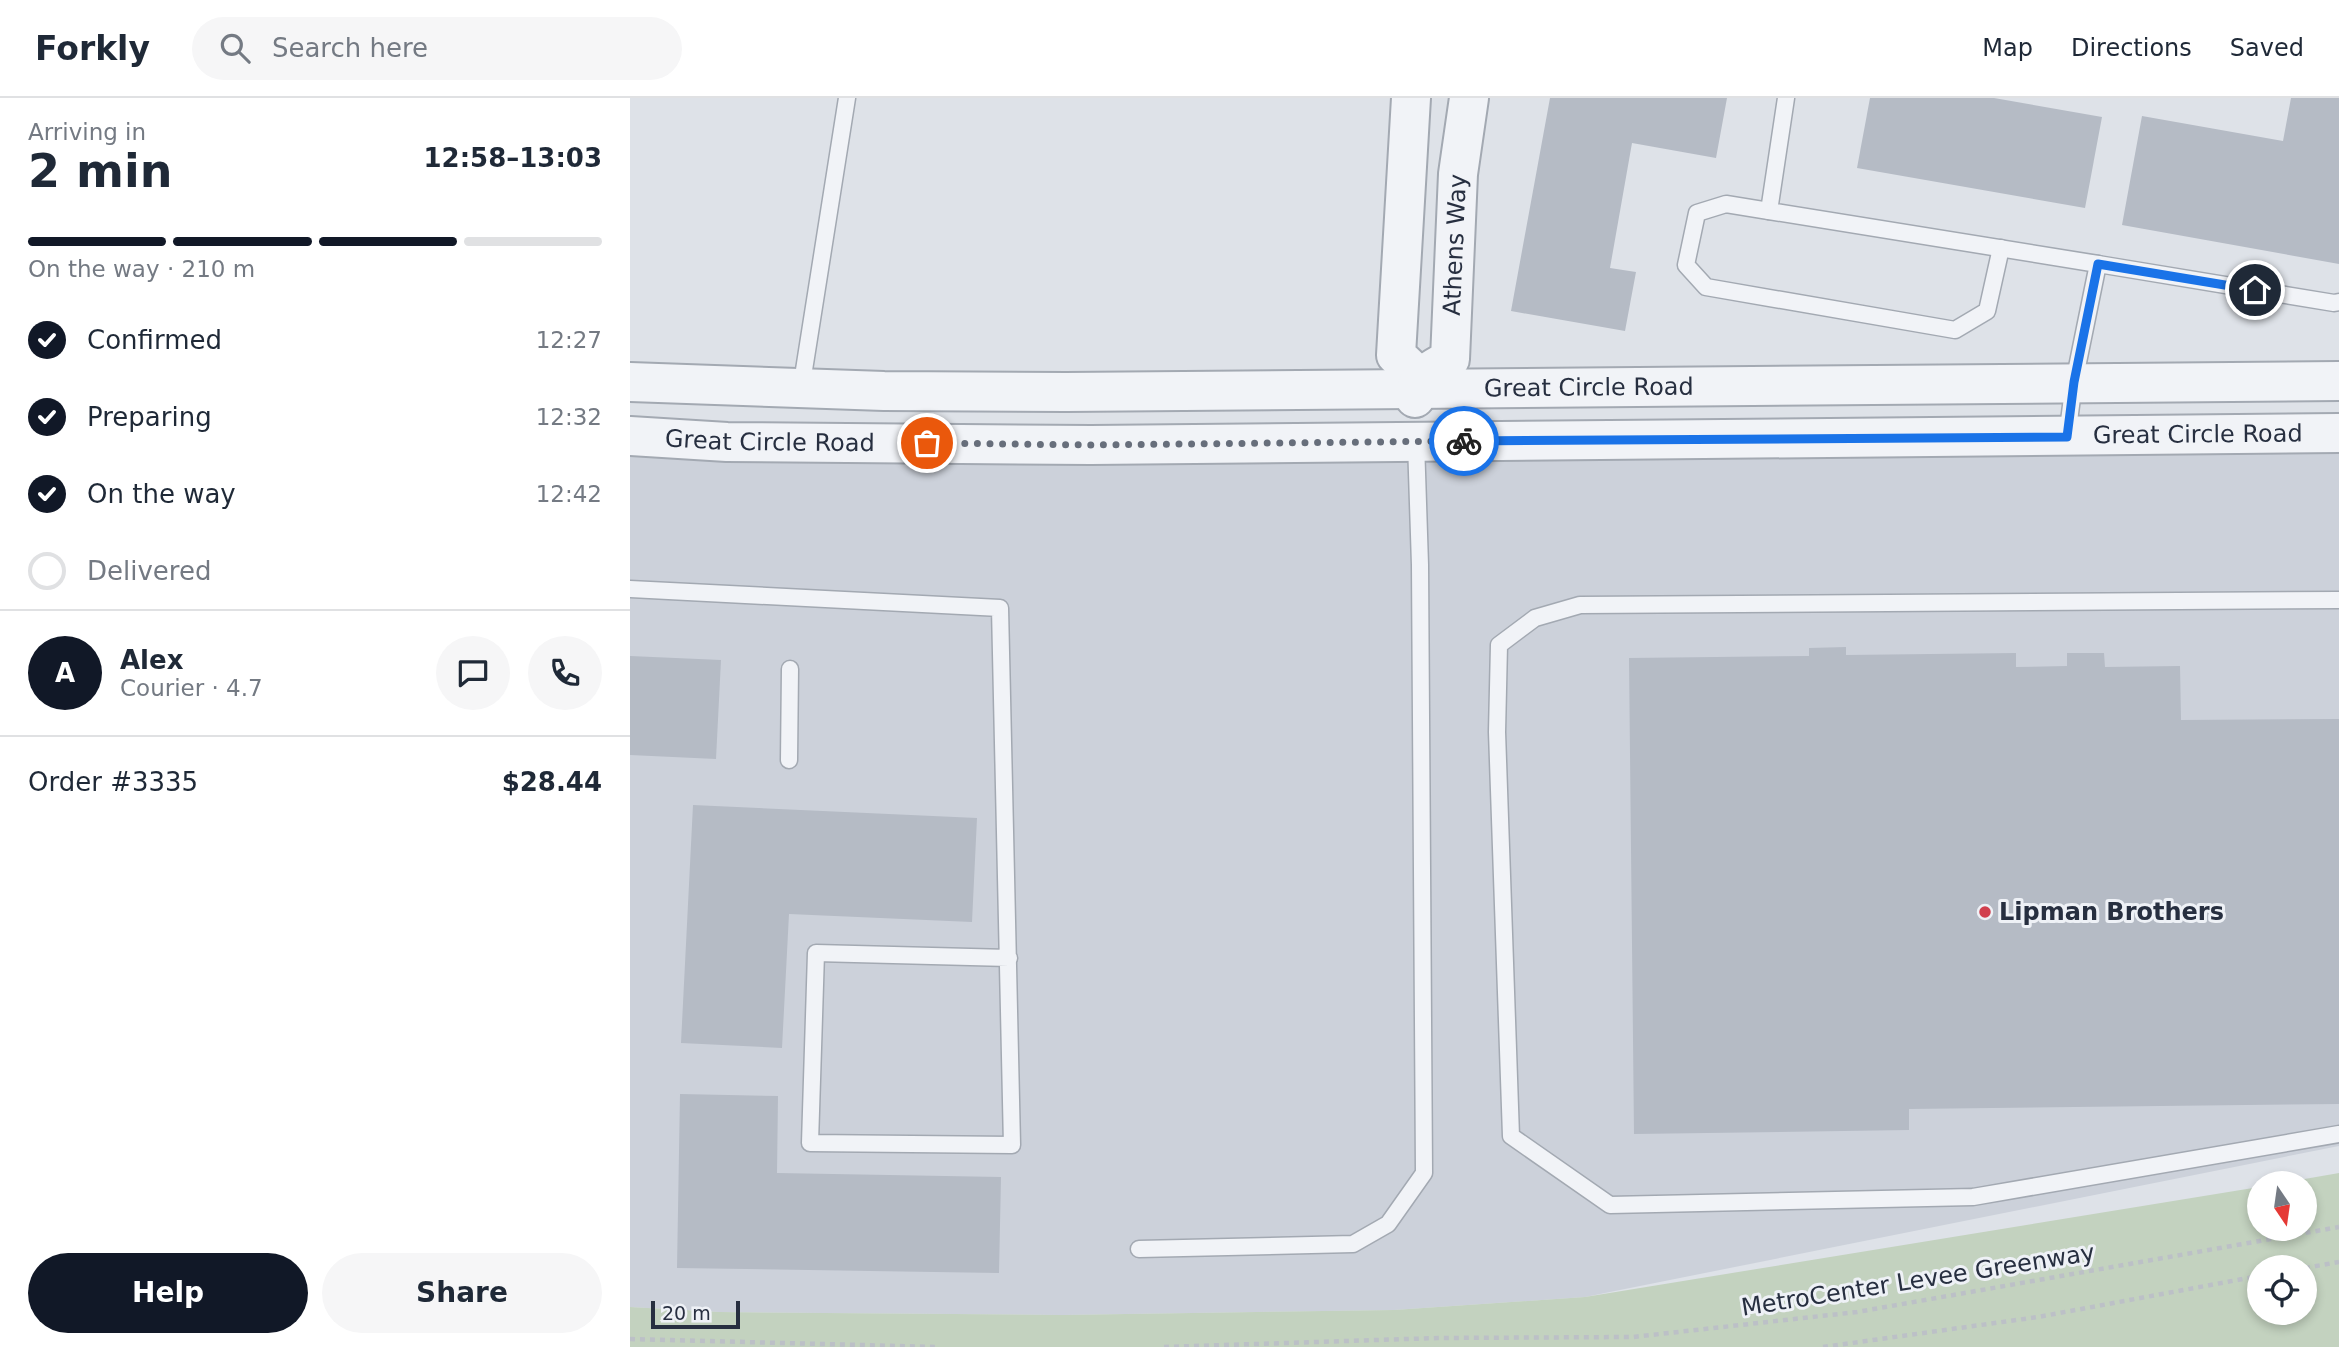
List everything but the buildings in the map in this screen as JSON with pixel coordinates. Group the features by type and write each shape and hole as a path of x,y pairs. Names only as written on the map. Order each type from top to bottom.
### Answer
{"street":[{"path":"1412,98 1396,355 1417,383 1416,442"},
{"path":"1442,98 1447,119 1464,138"},
{"name":"Athens Way","path":"1417,383 1450,359 1458,174 1469,98"},
{"name":"Great Circle Road","path":"630,382 801,389 1066,391 1417,383 2339,381"},
{"name":"Great Circle Road","path":"630,436 727,442 1064,445 2339,433"}],"lane":[{"path":"801,389 847,98"},
{"path":"1769,211 1786,98"},
{"path":"2001,248 1987,311 1955,330 1706,287 1686,265 1697,213 1726,204 2339,302"},
{"path":"2067,437 2074,382 2098,264"},
{"path":"1139,1249 1353,1244 1388,1223 1424,1173 1420,577 1416,442"},
{"path":"630,589 1000,608 1009,958 1012,1145 810,1143 816,953 1009,958"},
{"path":"2339,600 1580,605 1535,618 1499,645 1497,732 1511,1136 1610,1205 1973,1197 2339,1134"},
{"path":"789,760 790,669"}],"path":[{"name":"MetroCenter Levee Greenway","path":"1164,1347 1438,1338 1633,1337 1857,1312 2339,1227"},
{"path":"2317,1266 2339,1262"},
{"path":"1823,1347 2038,1317 2247,1278"},
{"path":"630,1339 937,1347"}],"shaded area":[{"path":"2339,449 2339,1146 1585,1297 1394,1310 1062,1315 719,1312 630,1307 630,454"}],"green space":[{"path":"2339,1173 2339,1347 630,1347 630,1307 719,1312 1062,1315 1394,1310 1585,1297 2247,1189 2247,1241 2317,1241 2317,1177"}],"way so far":[{"path":"927,443 1091,445 1464,441"}],"place":[{"name":"Lipman Brothers","path":"1985,912"}],"route":[{"path":"1464,441 2067,437 2074,382 2098,264 2255,290"}]}
